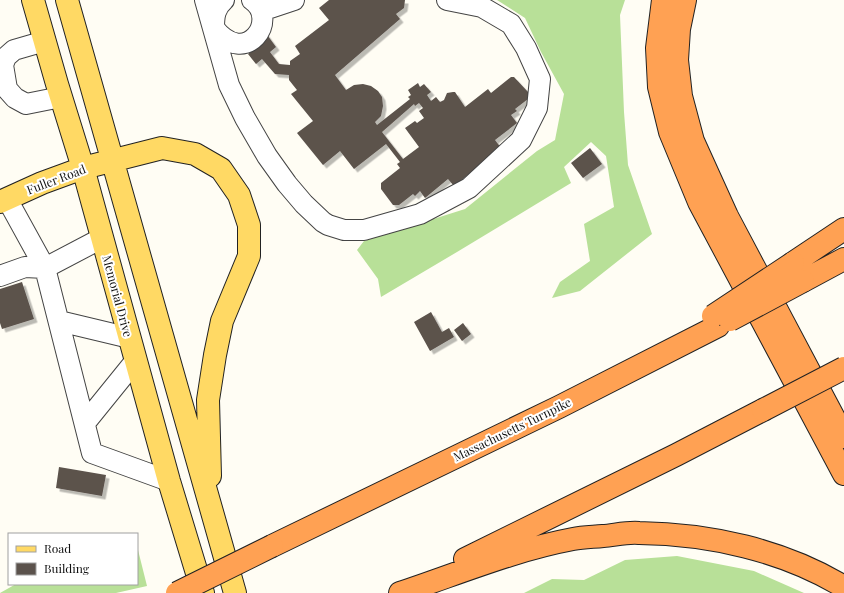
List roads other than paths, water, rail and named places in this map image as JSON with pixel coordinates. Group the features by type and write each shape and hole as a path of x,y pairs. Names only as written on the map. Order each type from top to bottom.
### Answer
{"highway":[{"path":"664,0 657,48 659,87 670,132 699,202 844,474"},
{"path":"685,0 679,28 677,60 681,96 693,141 727,216 844,437"},
{"path":"798,272 844,229"},
{"path":"798,272 844,259"},
{"name":"Massachusetts Turnpike","path":"178,593 630,371 798,272"},
{"path":"396,593 676,455 844,368"},
{"path":"400,593 520,552 574,539 638,532 698,537 751,547 788,559 826,576 844,587"}],"main road":[{"name":"Memorial Drive","path":"33,0 60,97 83,168 169,481 203,593"},
{"path":"68,0 235,593"},
{"name":"Fuller Road","path":"4,200 42,183 83,168 113,159 162,148 195,154 221,169 239,195 250,225 249,256 222,321 208,400 211,511"}],"lane":[{"path":"205,0 229,85 256,137 287,184 304,204 328,225 344,230 364,230 420,214 469,188 521,140 537,108 540,79 526,48 511,24 482,7 447,0"},
{"path":"224,0 215,12 214,28 225,40 241,44 255,38 260,31 262,23 257,6 294,0"},
{"path":"45,41 14,50 10,53 4,61 3,78 7,89 20,102 26,104 60,97"},
{"path":"4,200 45,268 92,453 169,481"},
{"path":"0,276 25,267 45,268 102,238"},
{"path":"58,321 130,338"},
{"path":"84,423 136,360"}]}
